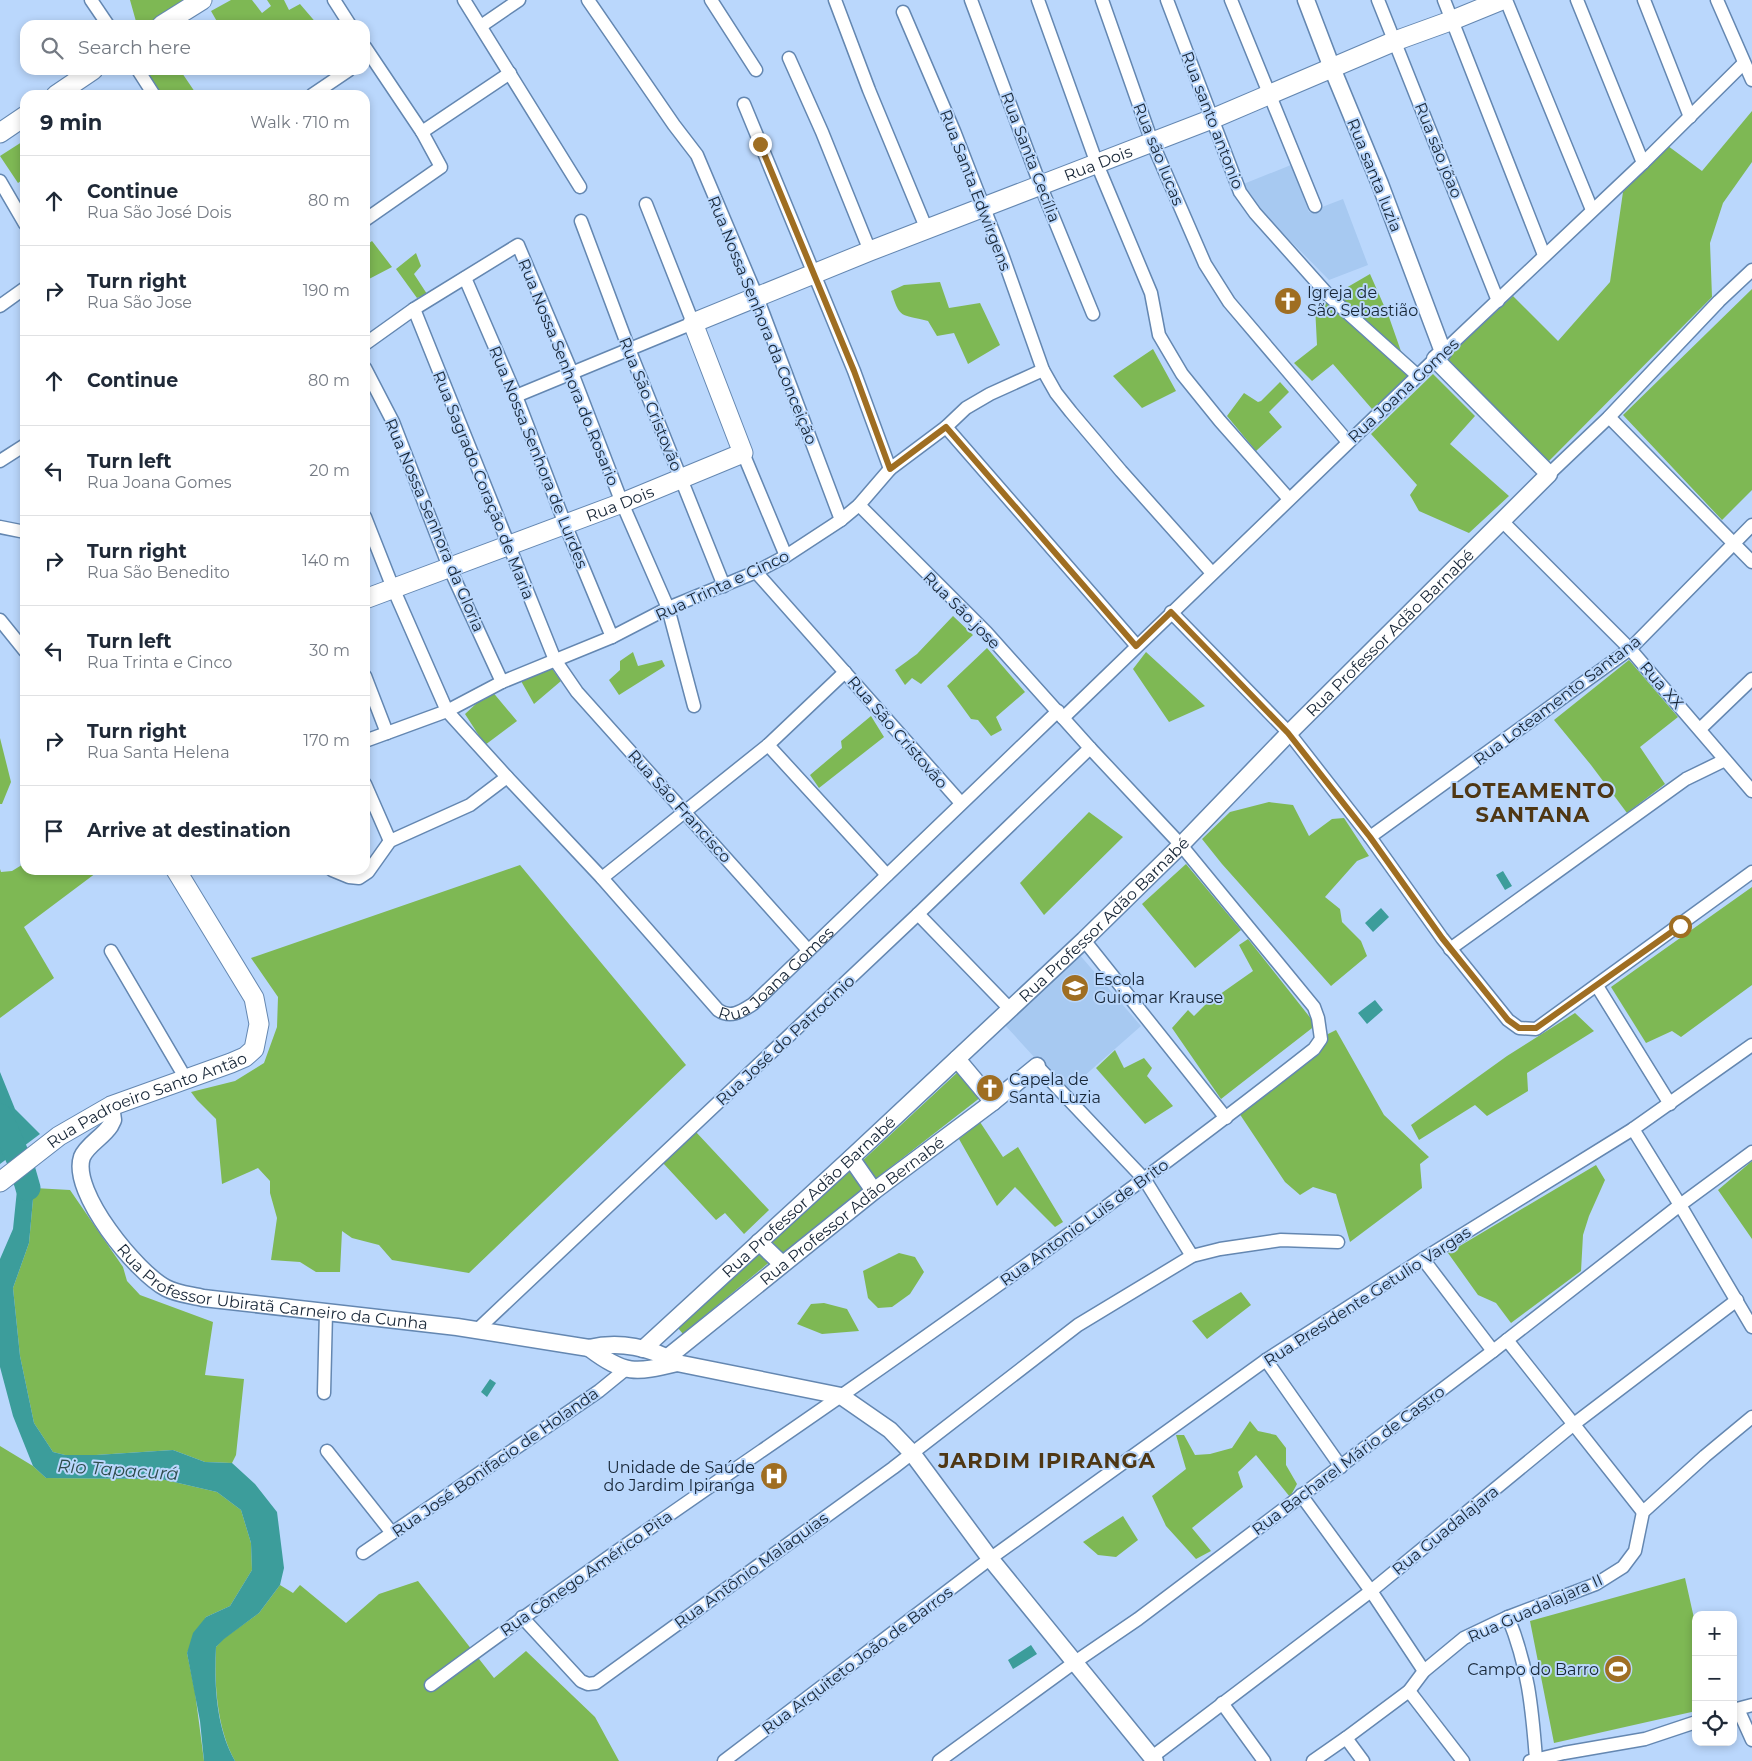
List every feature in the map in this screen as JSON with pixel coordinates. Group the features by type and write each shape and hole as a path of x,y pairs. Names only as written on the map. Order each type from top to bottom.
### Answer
{"main road":[{"path":"170,20 202,0"},
{"name":"Rua Dois","path":"693,323 870,251 1212,119 1395,41 1502,0"},
{"path":"63,90 86,75"},
{"path":"0,133 20,119"},
{"path":"693,323 743,453"},
{"name":"Rua Dois","path":"370,597 622,503 743,453"},
{"name":"Rua Padroeiro Santo Antão","path":"0,1182 59,1136 111,1106 245,1057 254,1049 258,1024 254,998 179,875"}],"street":[{"path":"91,0 105,20"},
{"path":"334,0 347,20"},
{"path":"464,0 580,187"},
{"path":"481,26 519,0"},
{"name":"Rua Nossa Senhora da Conceição","path":"588,0 674,125 697,155 757,297 841,520"},
{"path":"711,0 756,70"},
{"path":"835,0 869,90 927,230"},
{"name":"Rua Santa Cecília","path":"971,0 1041,185 1093,314"},
{"path":"1038,0 1097,164 1151,293 1159,336 1182,374 1220,421 1289,499"},
{"name":"Rua são lucas","path":"1102,0 1152,142 1206,264 1229,302 1348,442"},
{"name":"Rua santo antonio","path":"1167,0 1240,192 1255,213 1330,297 1418,376"},
{"path":"1231,0 1315,206"},
{"name":"Rua santa luzia","path":"1306,0 1380,184 1439,355"},
{"name":"Rua são jõao","path":"1378,0 1498,301"},
{"path":"1444,0 1544,255"},
{"path":"1506,0 1592,210"},
{"path":"1577,0 1643,163"},
{"path":"1644,0 1690,117"},
{"path":"1717,0 1752,80"},
{"name":"Rua Santa Edwirgens","path":"903,12 954,131 1003,257 1043,370"},
{"path":"370,58 422,132 441,167 370,217"},
{"path":"789,58 822,132 870,251"},
{"name":"Rua Joana Gomes","path":"370,530 393,588 447,711 602,878 718,1010 724,1014 732,1015 753,1004 961,803 1136,646 1439,355 1643,163 1744,63"},
{"path":"422,132 510,73"},
{"path":"141,75 151,90"},
{"path":"319,90 342,75"},
{"path":"744,104 795,232 814,274 890,469"},
{"path":"0,181 20,215"},
{"path":"646,204 693,323"},
{"name":"Rua São Cristovão","path":"581,221 629,349 724,586"},
{"name":"Rua Nossa Senhora do Rosario","path":"465,278 518,245 572,373 622,503 668,608"},
{"path":"1439,355 1549,474 1609,417 1719,301 1752,270"},
{"path":"370,340 414,309 465,278"},
{"name":"Rua Nossa Senhora de Lurdes","path":"465,278 516,396 565,524 612,637"},
{"path":"0,306 20,292"},
{"name":"Rua Sagrado Coração de Maria","path":"414,309 555,660"},
{"name":"Rua Dois","path":"516,396 693,323"},
{"path":"1043,370 1056,393 1212,573"},
{"name":"Rua Trinta e Cinco","path":"370,739 447,711 502,682 612,637 668,608 756,572 786,556 811,542 841,520 859,505 890,469 946,427 966,408 990,394 1043,370"},
{"name":"Rua Nossa Senhora da Gloria","path":"370,378 393,422 449,567 502,682"},
{"path":"1609,417 1752,562"},
{"path":"946,427 1136,646"},
{"path":"0,461 20,448"},
{"path":"743,453 786,556"},
{"name":"Rua Professor Adão Barnabé","path":"643,1348 851,1158 1084,940 1181,845 1288,733 1549,474"},
{"name":"Rua São jose","path":"859,505 986,632 1090,748 1181,845 1314,1007 1318,1018 1320,1039"},
{"name":"Rua XX","path":"1502,521 1630,650 1752,791"},
{"name":"Rua Loteamento Santana","path":"1370,837 1630,650 1752,525"},
{"path":"0,527 20,531"},
{"name":"Rua São Cristovão","path":"756,572 961,803"},
{"path":"668,608 694,706"},
{"path":"1171,612 1288,733 1370,837 1450,949 1508,1020 1519,1028 1536,1028 1597,986 1752,872"},
{"path":"0,620 20,645"},
{"name":"Rua São Francisco","path":"555,660 577,692 808,950"},
{"path":"602,878 768,746 845,672"},
{"path":"1700,729 1752,678"},
{"path":"370,689 387,733"},
{"path":"768,746 888,875"},
{"name":"Rua José do Patrocinio","path":"477,1330 918,914 1090,748"},
{"path":"1450,949 1686,779 1725,760"},
{"path":"370,869 390,841 470,805 507,777"},
{"path":"370,795 390,841"},
{"path":"344,875 359,878 364,875"},
{"path":"918,914 1010,1009"},
{"path":"1084,940 1226,1118"},
{"path":"111,951 186,1079"},
{"path":"1597,986 1670,1104"},
{"name":"Rua Antonio Luis de Brito","path":"841,1396 1144,1180 1314,1049 1320,1039"},
{"name":"Rua Presidente Getulio Vargas","path":"990,1558 1266,1360 1633,1129 1752,1045"},
{"path":"957,1059 993,1102"},
{"path":"1037,1066 1144,1180 1192,1256"},
{"name":"Rua Professor Adão Bernabé","path":"673,1360 782,1264 1037,1066"},
{"name":"Rua Professor Ubiratã Carneiro da Cunha","path":"111,1106 113,1120 110,1126 82,1156 82,1181 90,1200 106,1228 144,1270 166,1288 203,1298 477,1330 589,1348 601,1345 643,1348 673,1360 841,1396 890,1430 912,1453 990,1558 1153,1759"},
{"path":"1633,1129 1751,1323"},
{"name":"Rua Bacharel Mário de Castro","path":"939,1761 1075,1662 1138,1619 1493,1351 1680,1205 1752,1152"},
{"path":"851,1158 874,1191"},
{"name":"Rua Antônio Malaquias","path":"522,1617 581,1681 588,1684 596,1683 912,1453 1078,1325 1192,1256 1220,1249 1281,1240 1338,1242"},
{"path":"760,1242 782,1264"},
{"path":"1424,1259 1493,1351"},
{"name":"Rua Guadalajara","path":"1153,1759 1222,1703 1370,1591 1574,1424 1737,1300"},
{"path":"324,1393 326,1312"},
{"path":"1507,1340 1643,1512 1752,1417"},
{"name":"Rua Professor Ubiratã Carneiro da Cunha","path":"589,1348 608,1362 626,1369 642,1371 673,1360"},
{"path":"1266,1360 1341,1466"},
{"name":"Rua José Bonifacio de Holanda","path":"363,1553 598,1391 626,1369"},
{"name":"Rua Cônego Américo Pita","path":"431,1685 522,1617 841,1396"},
{"path":"327,1451 392,1533"},
{"path":"1301,1496 1370,1591 1424,1671"},
{"name":"Rua Guadalajara II","path":"1313,1761 1408,1691 1424,1671 1464,1638 1508,1617 1596,1584 1623,1567 1635,1551 1643,1512"},
{"name":"Rua Arquiteto João de Barros","path":"724,1761 990,1558"},
{"path":"1508,1617 1519,1642 1530,1694 1533,1760 1565,1757 1645,1739 1692,1723"},
{"path":"1408,1691 1463,1761"},
{"path":"1222,1703 1264,1761"},
{"path":"1737,1709 1752,1705"},
{"path":"1737,1713 1752,1740"},
{"path":"1346,1738 1364,1761"}],"shaded area":[{"path":"1291,165 1309,212 1343,199 1368,265 1329,280 1258,208 1241,185"},
{"name":"Escola Guiomar Krause","path":"1078,953 1141,1026 1066,1092 1004,1024"}],"green space":[{"path":"130,0 190,0 160,20 136,20"},
{"path":"231,0 252,0 262,13 271,6 267,0 284,0 289,10 300,4 314,20 216,20 211,11"},
{"path":"147,75 183,75 194,90 156,90"},
{"path":"1752,111 1752,162 1723,203 1710,243 1712,297 1546,464 1444,360 1513,296 1558,341 1610,282 1623,192 1668,146 1702,171"},
{"path":"20,143 20,182 18,183 0,156"},
{"path":"372,241 392,267 370,278 370,242"},
{"path":"416,253 421,266 414,274 427,294 417,298 396,269"},
{"path":"1370,274 1389,317 1410,377 1372,409 1333,364 1312,381 1294,363 1317,345 1315,306"},
{"path":"940,282 949,308 980,303 1000,345 968,364 954,333 937,336 928,321 906,316 899,311 891,291 904,285"},
{"path":"1752,289 1752,490 1722,520 1623,415"},
{"path":"1153,349 1176,391 1142,408 1113,376"},
{"path":"1433,374 1475,416 1450,444 1509,496 1469,533 1419,511 1410,495 1417,485 1371,434"},
{"path":"1280,382 1289,392 1269,412 1282,427 1256,451 1227,416 1244,393 1258,402"},
{"path":"953,616 973,635 921,684 912,678 905,685 895,670 917,654"},
{"path":"987,648 1025,692 996,717 1002,730 991,736 978,720 971,719 947,686"},
{"path":"633,652 638,666 662,660 665,666 619,695 609,680 620,670 620,661"},
{"path":"1146,652 1205,706 1169,722 1133,669"},
{"path":"1629,660 1678,717 1640,747 1665,784 1627,813 1554,720"},
{"path":"550,666 561,681 534,704 521,681"},
{"path":"491,690 517,721 485,745 465,714"},
{"path":"871,716 884,737 819,788 810,775 842,748 841,741"},
{"path":"0,738 11,782 2,804 0,804"},
{"path":"1269,802 1293,805 1309,836 1332,819 1344,818 1369,856 1357,861 1325,897 1340,909 1342,922 1361,941 1367,956 1331,986 1202,839 1230,812"},
{"path":"1089,812 1123,837 1044,915 1020,883"},
{"path":"1186,864 1241,930 1195,968 1142,904"},
{"path":"520,865 686,1065 469,1273 392,1260 379,1245 352,1238 342,1231 340,1272 316,1272 300,1262 271,1260 277,1218 270,1193 270,1181 258,1168 222,1184 216,1119 191,1092 235,1081 264,1063 277,1027 278,997 251,958"},
{"path":"20,866 20,875 93,875 24,927 54,978 0,1018 0,869 1,872 12,871"},
{"path":"1752,887 1752,985 1681,1037 1672,1031 1646,1043 1611,987"},
{"path":"1248,939 1316,1025 1221,1099 1172,1028 1188,1010 1194,1016 1206,1004 1253,971 1239,945"},
{"path":"1575,1013 1594,1031 1527,1073 1528,1091 1487,1116 1475,1105 1419,1140 1411,1125 1507,1056"},
{"path":"1336,1030 1384,1115 1429,1157 1420,1164 1422,1188 1350,1242 1336,1194 1313,1187 1300,1195 1285,1182 1235,1107 1328,1034"},
{"path":"1115,1050 1124,1068 1144,1058 1152,1068 1147,1076 1173,1106 1145,1124 1096,1068"},
{"path":"960,1070 981,1097 873,1181 860,1163"},
{"path":"980,1122 1003,1157 1018,1147 1063,1222 1055,1227 1015,1187 997,1206 959,1139"},
{"path":"696,1132 769,1210 744,1234 725,1213 716,1220 663,1163"},
{"path":"1752,1161 1752,1239 1718,1190"},
{"path":"1596,1165 1605,1180 1583,1235 1581,1271 1511,1323 1496,1303 1478,1295 1448,1253"},
{"path":"852,1167 867,1188 781,1258 769,1244"},
{"path":"34,1188 70,1190 123,1267 127,1281 140,1295 213,1322 205,1375 244,1379 236,1455 232,1463 205,1462 173,1450 96,1455 65,1455 53,1452 34,1423 20,1356 13,1288 29,1243"},
{"path":"761,1249 772,1260 683,1334 678,1328"},
{"path":"899,1253 915,1257 924,1272 910,1294 892,1307 878,1308 868,1298 863,1271"},
{"path":"1241,1292 1251,1305 1207,1339 1192,1321"},
{"path":"824,1303 847,1309 859,1331 822,1334 797,1324 811,1304"},
{"path":"1250,1421 1258,1431 1276,1435 1286,1448 1286,1465 1297,1484 1290,1497 1256,1455 1238,1472 1243,1487 1192,1528 1211,1551 1196,1559 1166,1526 1152,1496 1186,1469 1176,1435 1184,1435 1195,1455 1210,1454 1232,1448"},
{"path":"0,1446 33,1466 46,1478 161,1479 217,1492 241,1510 251,1543 252,1570 230,1606 206,1617 187,1653 195,1692 204,1761 0,1761"},
{"path":"1123,1516 1138,1540 1116,1557 1098,1555 1083,1542"},
{"name":"Campo do Barro","path":"1685,1578 1692,1611 1692,1712 1554,1743 1530,1621"},
{"path":"418,1581 494,1678 526,1651 595,1717 619,1761 235,1761 224,1735 216,1691 216,1647 223,1639 259,1613 280,1585 293,1593 300,1585 346,1623 379,1594"}],"water":[{"path":"1503,871 1512,886 1505,890 1496,875"},
{"path":"1381,908 1389,917 1373,932 1365,923"},
{"path":"1375,1000 1383,1010 1367,1024 1358,1013"},
{"path":"0,1072 15,1109 40,1134 0,1164"},
{"path":"29,1167 34,1188 29,1243 13,1288 20,1356 34,1423 53,1452 65,1455 96,1455 173,1450 205,1462 232,1463 255,1484 277,1512 284,1568 280,1585 259,1613 216,1647 215,1676 220,1720 235,1761 204,1761 200,1721 187,1653 193,1633 206,1617 230,1606 252,1570 251,1543 241,1510 217,1492 161,1479 46,1478 33,1466 13,1416 0,1367 0,1259 13,1229 17,1190 12,1181"},
{"path":"490,1379 496,1383 487,1397 481,1392"},
{"path":"1031,1645 1037,1654 1013,1669 1008,1660"}],"waterway":[{"name":"Rio Tapacurá","path":"0,1116 22,1167 28,1188"}],"place":[{"name":"Igreja de São Sebastião","path":"1288,301"},
{"name":"Escola Guiomar Krause","path":"1075,988"},
{"name":"Capela de Santa Luzia","path":"990,1088"},
{"name":"Unidade de Saúde do Jardim Ipiranga","path":"774,1476"},
{"name":"Campo do Barro","path":"1618,1669"}],"district":[{"name":"LOTEAMENTO SANTANA","path":"1533,803"},
{"name":"JARDIM IPIRANGA","path":"1047,1461"}],"route":[{"path":"760,144 854,371 890,469 946,427 1136,646 1171,612 1288,733 1370,837 1442,938 1508,1020 1519,1028 1536,1028 1680,926"}]}
